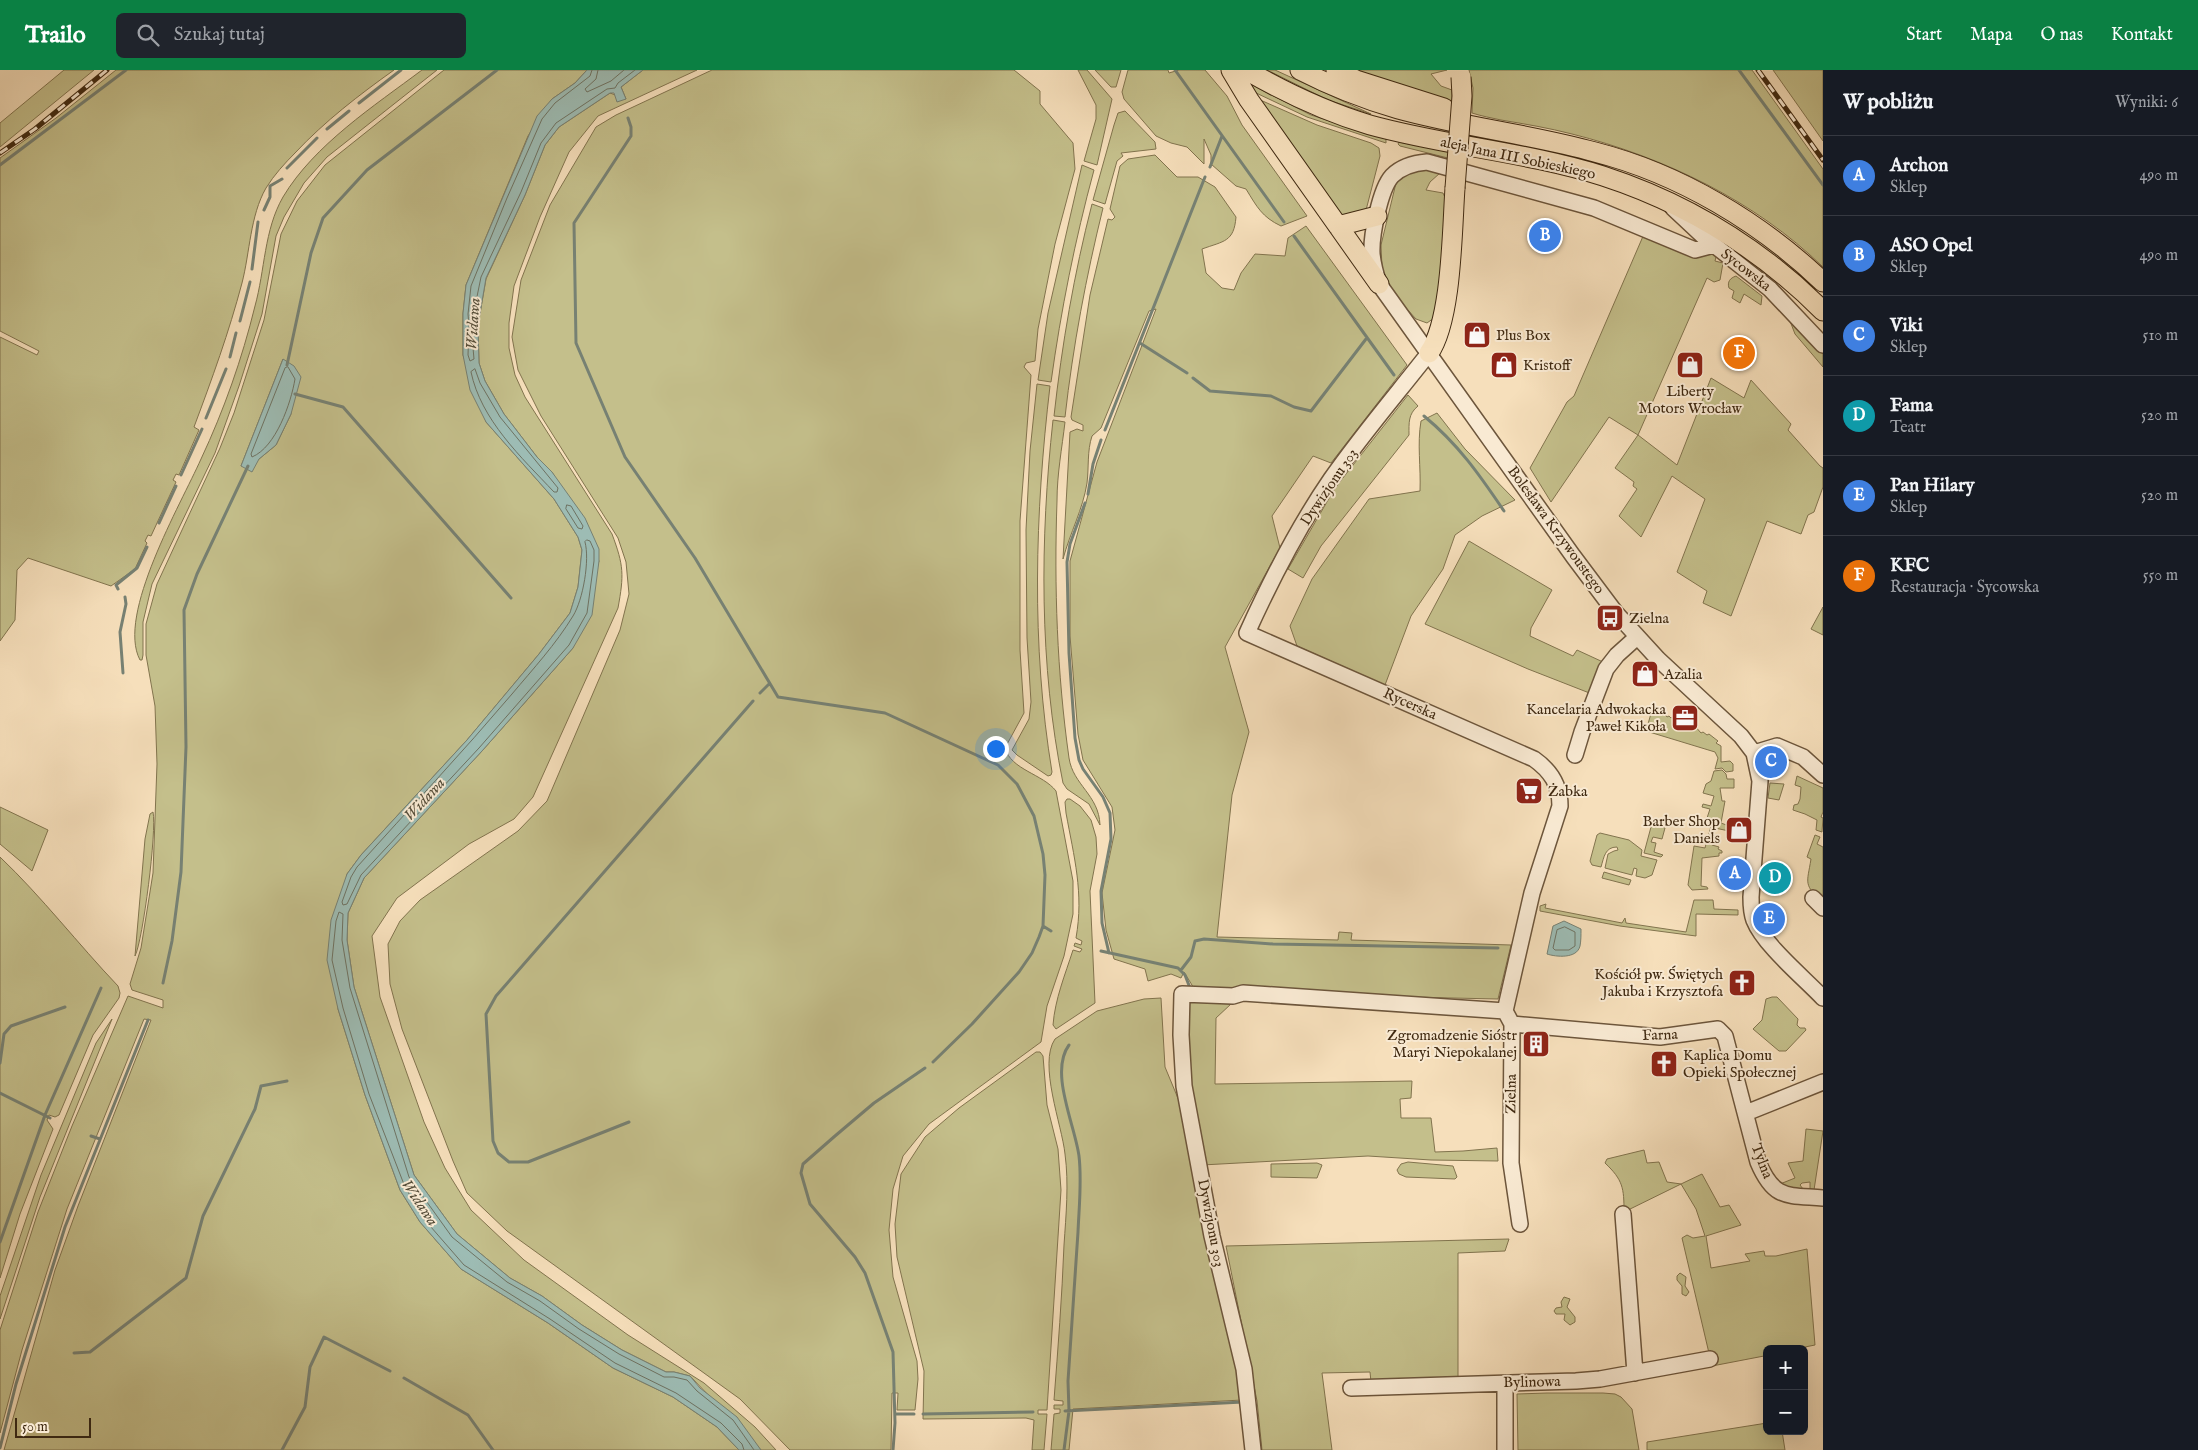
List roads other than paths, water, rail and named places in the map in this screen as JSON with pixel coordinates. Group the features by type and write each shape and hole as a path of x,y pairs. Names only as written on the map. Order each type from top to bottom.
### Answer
{"main road":[{"path":"1231,70 1249,100 1380,284"},
{"name":"aleja Jana III Sobieskiego","path":"1246,70 1294,96 1361,122 1580,170 1626,184 1665,200 1701,218 1743,243 1787,277 1823,311"},
{"name":"aleja Jana III Sobieskiego","path":"1300,70 1348,92 1398,109 1604,154 1647,169 1688,188 1765,233 1823,282"},
{"path":"1336,70 1356,80 1495,123 1513,133"},
{"path":"1429,353 1441,324 1446,301 1462,96 1460,74"},
{"path":"1338,226 1378,216"}],"street":[{"name":"Bolesława Krzywoustego","path":"1714,245 1695,250 1594,208 1428,162 1411,164 1391,177 1385,188 1372,245 1373,260 1380,284 1572,556 1637,637 1741,736 1754,753 1760,781 1751,897 1752,914 1757,926 1769,942 1823,998"},
{"name":"Sycowska","path":"1665,200 1714,245 1770,289 1823,345"},
{"path":"1412,330 1421,333 1431,332 1441,324"},
{"name":"Dywizjonu 303","path":"1247,633 1273,578 1311,509 1332,478 1429,353"},
{"name":"Rycerska","path":"1247,633 1534,759 1553,776 1559,792"},
{"path":"1575,755 1606,669 1637,637"},
{"path":"1754,753 1777,746 1782,747 1803,757 1823,775"},
{"name":"Zielna","path":"1520,1224 1511,1163 1508,1018 1532,893 1560,806 1559,792"},
{"name":"Dywizjonu 303","path":"1253,1450 1244,1369 1212,1236 1184,1086 1181,1035 1182,994 1233,996 1243,993 1508,1018"},
{"name":"Farna","path":"1508,1018 1660,1037 1718,1029 1725,1036 1746,1113"},
{"path":"1746,1113 1805,1088 1822,1084"},
{"name":"Tylna","path":"1746,1113 1758,1162 1765,1177 1772,1186 1786,1195 1823,1198"},
{"path":"1623,1214 1636,1373"},
{"name":"Bylinowa","path":"1351,1388 1576,1381 1636,1373 1710,1359"},
{"path":"1505,1383 1505,1450"}],"water":[{"name":"Widawa","path":"587,70 643,70 621,87 626,99 617,102 614,93 610,93 559,127 545,145 525,195 486,278 478,325 479,363 485,381 504,414 537,457 552,472 585,518 599,549 592,615 573,648 482,751 364,878 348,913 347,940 354,987 414,1175 457,1234 510,1278 542,1296 582,1325 622,1350 666,1372 690,1376 700,1388 737,1417 761,1450 739,1450 717,1427 673,1397 613,1368 548,1323 461,1269 420,1222 400,1190 365,1095 338,1009 327,960 331,920 347,874 361,855 467,740 539,654 570,613 578,587 582,550 578,537 554,499 486,422 470,390 463,355 463,313 466,285 537,116 552,99 575,83"},
{"path":"283,359 294,366 301,377 291,414 276,445 259,459 252,472 241,466"},
{"path":"1564,921 1581,929 1578,950 1566,956 1547,954 1553,926"}],"waterway":[{"path":"0,165 126,70"},
{"path":"359,103 401,70"},
{"path":"287,365 311,253 323,218 367,170 497,70"},
{"path":"1175,70 1284,222"},
{"path":"1739,70 1823,185"},
{"path":"327,129 349,111"},
{"path":"628,118 631,136 574,223 576,343 625,457 695,558 778,697 885,713 998,765 1017,784 1034,816 1043,854 1045,875 1043,926 1039,937 1032,953 1019,972 972,1024 933,1062"},
{"path":"1210,167 1222,136"},
{"path":"287,168 317,138"},
{"path":"1105,430 1205,177"},
{"path":"270,186 282,179"},
{"path":"264,210 270,197 270,186"},
{"path":"252,269 258,222"},
{"path":"1294,236 1394,375"},
{"path":"240,321 250,282"},
{"path":"230,357 236,333"},
{"path":"1193,378 1210,391 1271,396 1294,407 1311,411 1366,339"},
{"path":"1140,343 1187,373"},
{"path":"206,418 226,369"},
{"path":"295,394 343,407 511,598"},
{"path":"1424,416 1447,437 1467,460 1504,511"},
{"path":"181,475 202,429"},
{"path":"1088,494 1093,464 1101,440"},
{"path":"163,983 172,941 181,872 186,747 184,610 197,574 248,466"},
{"path":"159,523 176,486"},
{"path":"1085,503 1070,544 1067,562 1069,653 1075,738 1079,760 1083,769 1103,797 1110,813 1111,839 1101,891 1102,923 1109,953"},
{"path":"118,589 116,585 137,568 147,547"},
{"path":"123,673 120,632 126,604 125,597"},
{"path":"760,693 769,684"},
{"path":"629,1122 528,1162 509,1162 498,1153 493,1141 486,1014 496,996 753,701"},
{"path":"1043,926 1051,931"},
{"path":"1181,970 1191,957 1195,941 1204,939 1273,944 1498,948"},
{"path":"1101,951 1178,968 1185,975 1190,988"},
{"path":"0,1242 45,1115 101,988"},
{"path":"0,1063 4,1034 11,1026 65,1007"},
{"path":"0,1448 16,1384 65,1227 148,1020"},
{"path":"1064,1450 1069,1411 1068,1381 1080,1184 1077,1143 1062,1084 1064,1056 1069,1045"},
{"path":"893,1450 895,1423 893,1352 865,1273 855,1257 810,1204 801,1173 803,1164 835,1136 874,1103 925,1068"},
{"path":"74,1353 90,1352 186,1278 203,1216 255,1109 261,1086 287,1081"},
{"path":"0,1093 50,1118"},
{"path":"91,1136 100,1139"},
{"path":"282,1450 305,1407 310,1367 324,1337 390,1371"},
{"path":"404,1378 468,1415 493,1450"},
{"path":"1065,1411 1243,1402"},
{"path":"923,1414 1033,1412"},
{"path":"895,1414 914,1414"}],"railway":[{"path":"0,153 35,129 107,70"},
{"path":"1758,70 1823,160"}],"place":[{"name":"ASO Opel","path":"1545,236"},
{"name":"Plus Box","path":"1477,335"},
{"name":"KFC","path":"1739,353"},
{"name":"Kristoff","path":"1504,365"},
{"name":"Liberty Motors Wrocław","path":"1690,365"},
{"name":"Zielna","path":"1610,618"},
{"name":"Azalia","path":"1645,674"},
{"name":"Kancelaria Adwokacka Paweł Kikoła","path":"1685,718"},
{"name":"Viki","path":"1771,762"},
{"name":"Żabka","path":"1529,791"},
{"name":"Barber Shop Daniels","path":"1739,830"},
{"name":"Archon","path":"1735,874"},
{"name":"Fama","path":"1775,878"},
{"name":"Pan Hilary","path":"1769,919"},
{"name":"Kościół pw. Świętych Jakuba i Krzysztofa","path":"1742,983"},
{"name":"Zgromadzenie Sióstr Maryi Niepokalanej","path":"1536,1044"},
{"name":"Kaplica Domu Opieki Społecznej","path":"1664,1064"}]}
